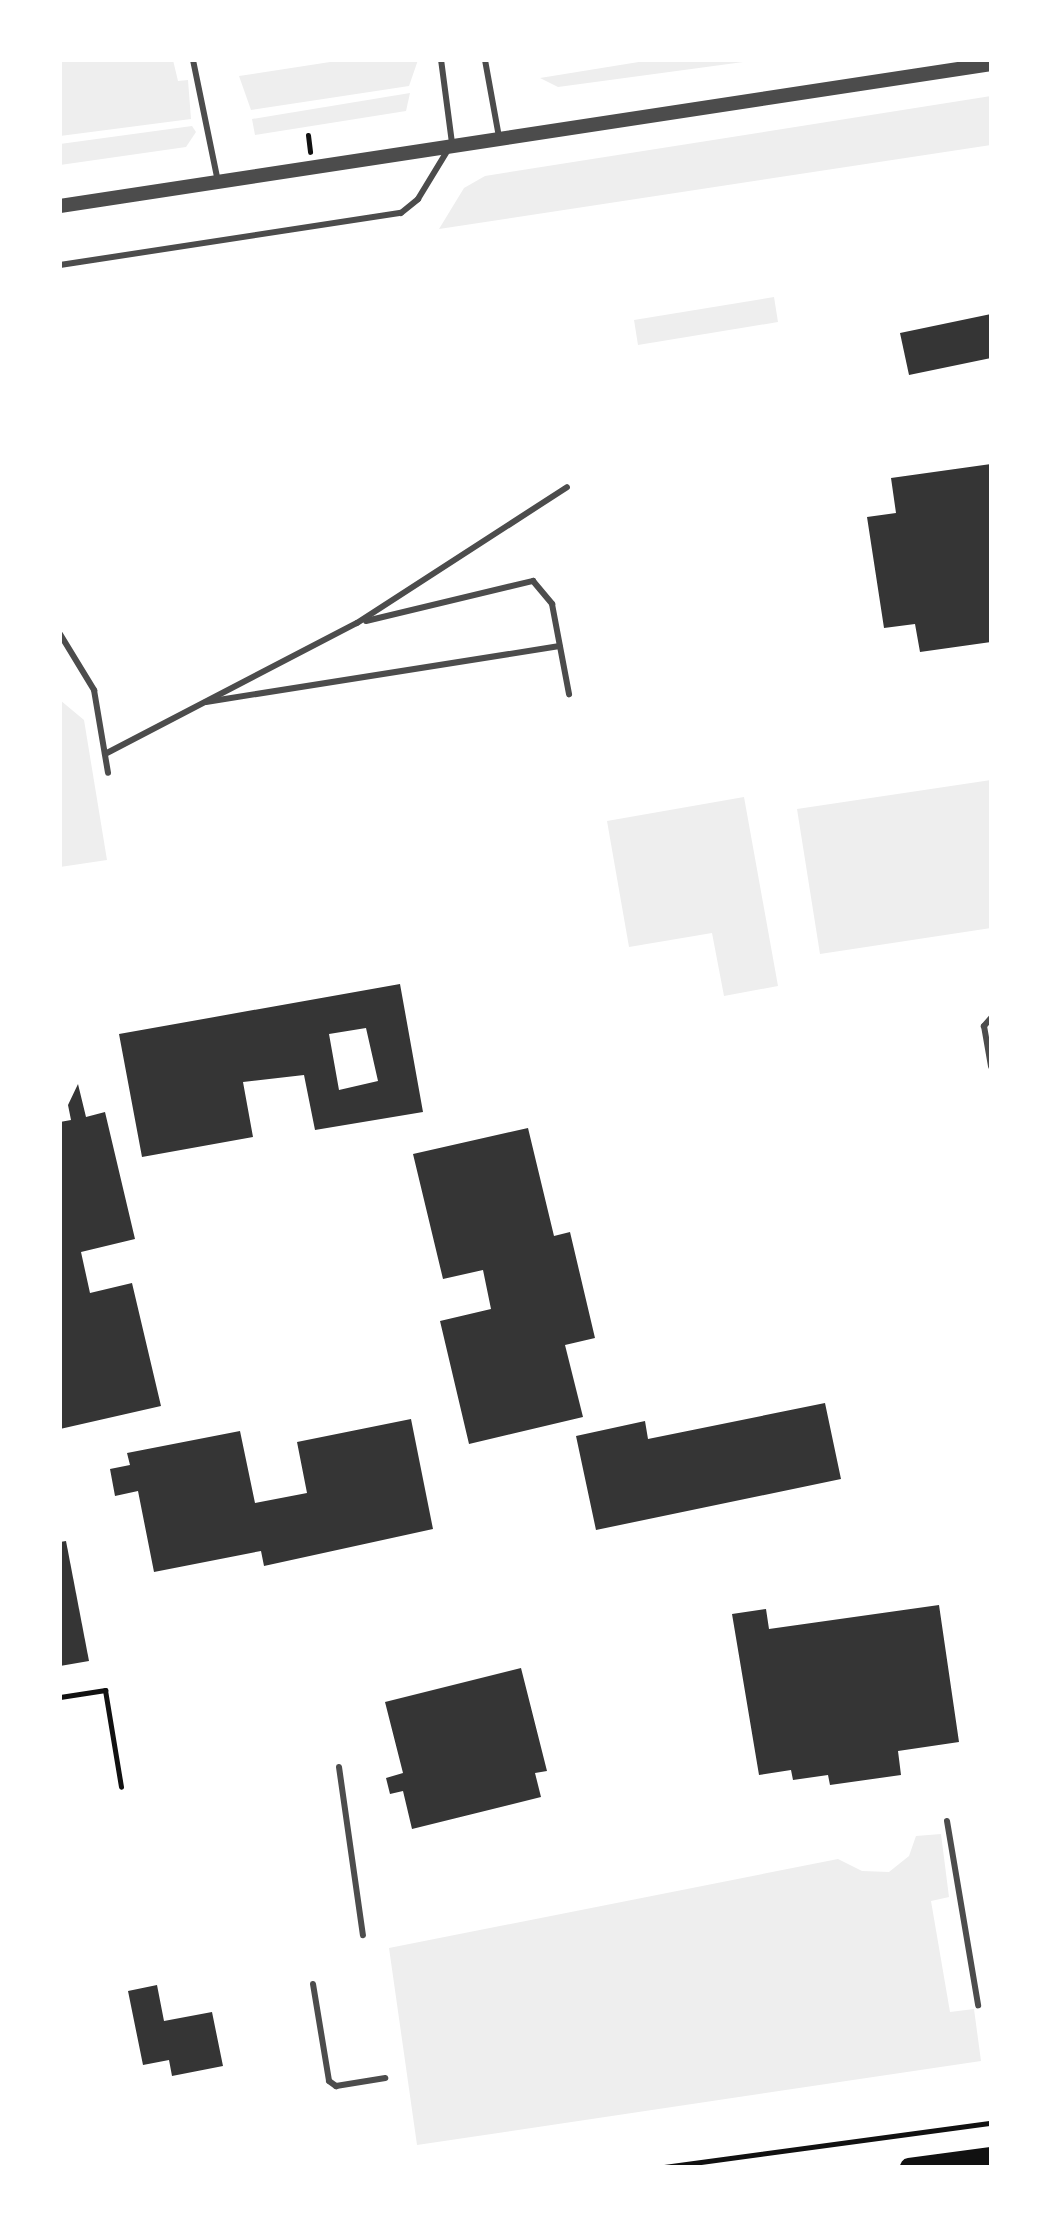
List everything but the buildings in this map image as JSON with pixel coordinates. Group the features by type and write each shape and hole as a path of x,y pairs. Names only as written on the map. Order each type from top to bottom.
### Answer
{"main road":[{"path":"909,2167 991,2156"}],"street":[{"path":"60,206 988,62"}],"lane":[{"path":"193,60 218,184"},
{"path":"60,265 391,217 418,199 452,143 442,60"},
{"path":"486,60 499,137"},
{"path":"105,754 357,623 567,487"},
{"path":"357,623 533,581 552,604 569,694"},
{"path":"60,634 94,690 108,773"},
{"path":"200,704 560,646"},
{"path":"991,1018 984,1026 991,1066"},
{"path":"339,1767 363,1935"},
{"path":"947,1821 978,2006"},
{"path":"313,1984 329,2081 336,2086 385,2078"}],"path":[{"path":"60,1698 105,1690 121,1787"},
{"path":"664,2167 991,2123"}],"shaded area":[{"path":"60,60 173,60 178,81 188,80 191,119 60,136"},
{"path":"343,60 418,60 409,86 251,110 239,76"},
{"path":"651,60 758,60 558,87 540,78"},
{"path":"410,93 406,111 255,135 252,119"},
{"path":"991,96 991,145 439,229 464,188 485,176"},
{"path":"192,126 196,132 186,147 60,165 60,144"},
{"path":"774,297 778,322 638,345 634,320"},
{"path":"60,700 84,720 107,860 60,867"},
{"path":"991,780 991,928 820,954 797,809"},
{"path":"744,797 778,986 724,996 712,933 629,947 607,821"},
{"path":"941,1834 949,1897 931,1901 950,2012 974,2009 981,2061 417,2145 389,1948 838,1859 862,1871 889,1872 909,1856 916,1836"}]}
